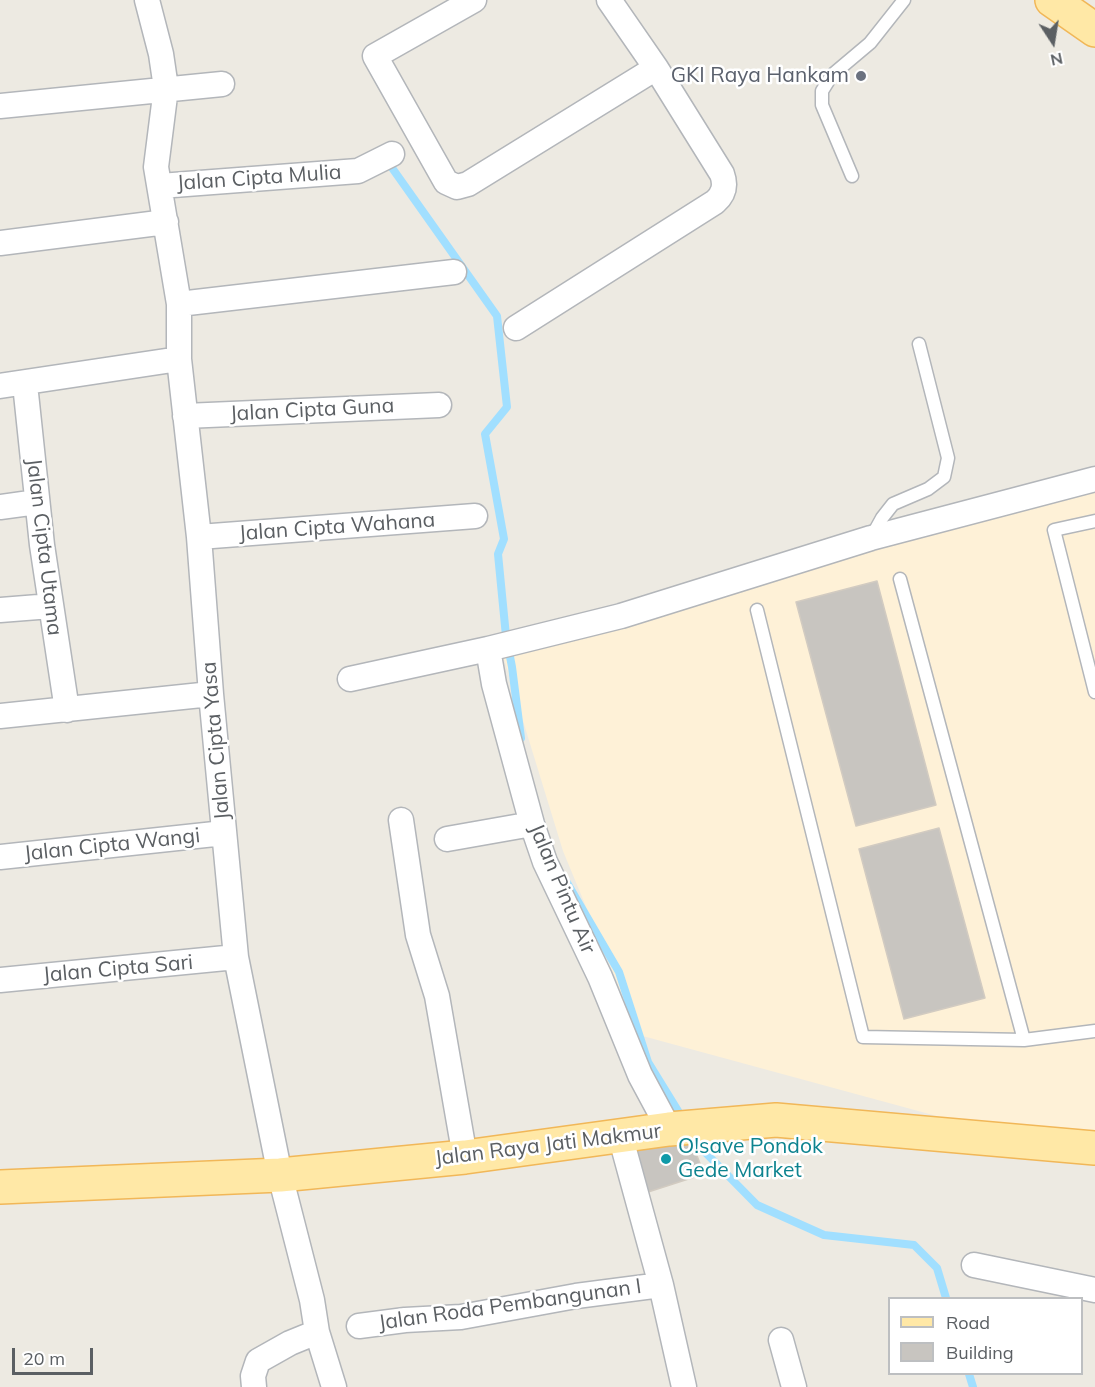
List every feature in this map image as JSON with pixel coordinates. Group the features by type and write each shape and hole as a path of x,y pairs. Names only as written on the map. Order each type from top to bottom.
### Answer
{"main road":[{"path":"1063,3 1095,30"},
{"name":"Jalan Raya Jati Makmur","path":"0,1187 280,1175 465,1157 669,1129 776,1120 1095,1148"}],"street":[{"name":"Jalan Cipta Yasa","path":"147,0 161,54 166,88 156,166 179,304 179,359 199,537 211,694 236,957 280,1175 312,1300 316,1332 334,1387"},
{"path":"474,0 375,56 446,182 457,187 468,184 656,68"},
{"path":"516,328 721,197 725,181 722,174 656,68 609,0"},
{"path":"0,106 222,84"},
{"name":"Jalan Cipta Mulia","path":"160,186 358,171 392,154"},
{"path":"0,243 166,222"},
{"path":"179,304 454,272"},
{"path":"0,386 179,359"},
{"name":"Jalan Cipta Utama","path":"25,384 37,502 67,710"},
{"name":"Jalan Cipta Guna","path":"186,416 439,405"},
{"path":"350,679 621,616 871,538 1095,479"},
{"path":"0,507 37,502"},
{"name":"Jalan Cipta Wahana","path":"199,537 475,516"},
{"path":"0,610 51,606"},
{"name":"Jalan Pintu Air","path":"500,645 494,684 532,824 545,862 600,977 640,1075 669,1129"},
{"path":"0,716 211,694"},
{"path":"401,820 418,935 438,996 465,1157"},
{"path":"447,838 532,824"},
{"name":"Jalan Cipta Wangi","path":"0,857 224,833"},
{"name":"Jalan Cipta Sari","path":"0,980 236,957"},
{"path":"620,1135 661,1285 684,1387"},
{"path":"974,1265 1095,1290"},
{"name":"Jalan Roda Pembangunan I","path":"359,1326 405,1320 461,1317 576,1296 661,1285"},
{"path":"254,1387 253,1376 258,1361 316,1332"},
{"path":"781,1340 794,1387"}],"lane":[{"path":"852,176 822,105 822,91 832,75 870,43 904,0"},
{"path":"871,538 893,504 928,489 945,477 948,458 919,344"},
{"path":"1095,521 1054,530 1095,692"},
{"path":"900,579 1024,1040"},
{"path":"757,609 863,1037 1024,1040 1095,1031"}],"shaded area":[{"path":"1095,491 1095,1132 955,1121 639,1035 563,851 500,646"}],"building":[{"path":"877,581 936,805 856,826 796,602"},
{"path":"939,828 985,998 904,1019 859,849"},
{"name":"O!save Pondok Gede Market","path":"691,1140 704,1174 645,1193 629,1145"}],"waterway":[{"path":"390,165 497,316 507,407 485,434 504,539 498,554 506,636 521,738"},
{"path":"566,881 619,972 648,1062 680,1114"},
{"path":"695,1142 757,1205 824,1235 914,1245 937,1268 946,1297"},
{"path":"969,1375 973,1387"}],"place":[{"name":"GKI Raya Hankam","path":"861,76"},
{"name":"O!save Pondok Gede Market","path":"666,1159"}]}
